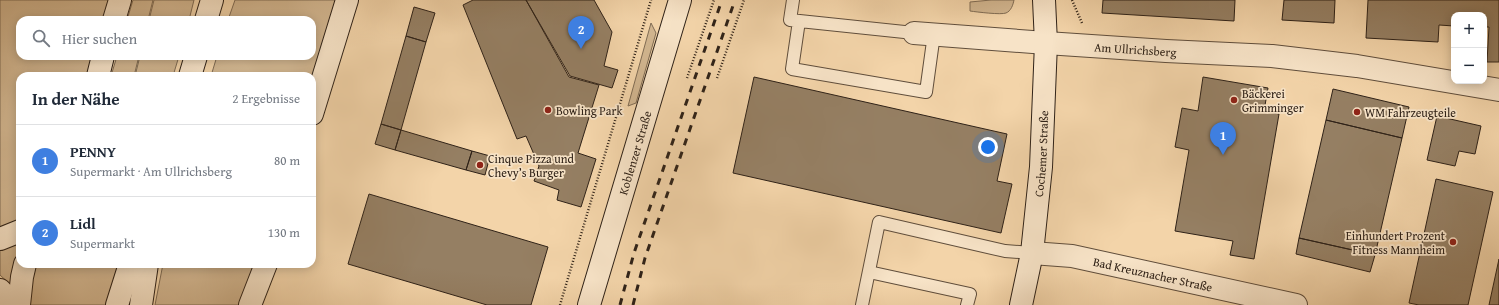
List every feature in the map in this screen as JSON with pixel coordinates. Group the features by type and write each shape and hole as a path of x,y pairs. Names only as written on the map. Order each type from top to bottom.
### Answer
{"street":[{"path":"115,16 120,0"},
{"path":"207,16 212,0"},
{"path":"316,101 346,0"},
{"name":"Koblenzer Straße","path":"589,305 680,0"},
{"name":"Cochemer Straße","path":"1021,305 1032,253 1041,167 1046,44 1044,0"},
{"name":"Am Ullrichsberg","path":"924,33 1046,44 1272,56 1357,66 1499,90"},
{"path":"99,72 103,60"},
{"path":"191,72 195,60"},
{"path":"0,239 16,233"},
{"name":"Bad Kreuznacher Straße","path":"1032,253 1072,256 1296,305"},
{"path":"19,305 24,268"},
{"path":"117,305 129,268"},
{"path":"141,305 146,268"},
{"path":"250,305 264,268"},
{"path":"0,290 14,305"}],"lane":[{"path":"793,0 790,20 799,21 792,69 926,92 924,33"},
{"name":"Am Ullrichsberg","path":"799,21 924,33"},
{"path":"862,305 879,222 1005,251 1032,253"},
{"path":"869,272 970,294 967,305"}],"path":[{"path":"560,305 651,0"},
{"path":"687,78 714,0"},
{"path":"717,78 744,0"}],"shaded area":[{"path":"0,0 109,0 104,16 16,16 16,60 92,60 88,72 16,72 16,223 0,231"},
{"path":"133,0 153,0 149,16 128,16"},
{"path":"154,0 194,0 190,16 150,16"},
{"path":"235,0 336,0 315,72 212,72 216,60 316,60 316,16 229,16"},
{"path":"1014,0 1008,12 1003,14 970,11 970,2"},
{"path":"651,23 656,33 636,103 628,106"},
{"path":"116,60 138,60 135,72 112,72"},
{"path":"139,60 178,60 174,72 136,72"},
{"path":"16,242 16,262 12,286 0,275 0,248"},
{"path":"32,268 120,268 110,305 30,305 28,281"},
{"path":"162,268 256,268 241,305 155,305"}],"building":[{"name":"Bowling Park","path":"473,0 526,0 569,77 599,85 578,153 596,159 581,207 557,200 559,190 534,181 539,166 526,136 517,139 463,5"},
{"path":"526,0 594,0 612,32 604,66 618,70 612,88 570,76"},
{"path":"1103,0 1235,0 1234,21 1102,13"},
{"path":"1284,0 1335,0 1334,23 1282,20"},
{"path":"1368,0 1499,0 1499,62 1487,62 1489,27 1487,27 1487,12 1451,12 1451,26 1439,25 1438,42 1366,38"},
{"path":"414,7 435,13 426,42 406,36"},
{"path":"406,36 426,42 401,130 381,124"},
{"path":"754,77 1007,134 997,181 1012,184 1001,233 733,173"},
{"path":"1203,77 1268,88 1264,111 1279,114 1254,259 1230,255 1233,241 1175,231 1189,150 1175,147 1182,108 1198,111"},
{"path":"1333,89 1409,107 1402,138 1326,120"},
{"path":"1437,116 1481,126 1475,154 1459,151 1455,166 1427,160"},
{"path":"1326,120 1402,138 1375,255 1299,238"},
{"path":"381,124 401,130 395,150 375,144"},
{"path":"401,130 472,151 466,170 395,150"},
{"path":"472,151 490,156 485,175 466,170"},
{"path":"1436,179 1493,192 1468,305 1419,305 1409,303"},
{"path":"369,194 548,247 531,305 487,305 348,264"},
{"path":"1299,238 1375,255 1370,272 1296,254"},
{"path":"1499,259 1499,305 1489,305"}],"railway":[{"path":"620,305 634,253 722,0"},
{"path":"633,305 645,258 735,0"}],"place":[{"name":"Lidl","path":"581,49"},
{"name":"Bäckerei Grimminger","path":"1234,100"},
{"name":"Bowling Park","path":"548,110"},
{"name":"WM Fahrzeugteile","path":"1357,112"},
{"name":"PENNY","path":"1223,155"},
{"name":"Cinque Pizza und Chevy’s Burger","path":"480,165"},
{"name":"Einhundert Prozent Fitness Mannheim","path":"1453,242"}]}
